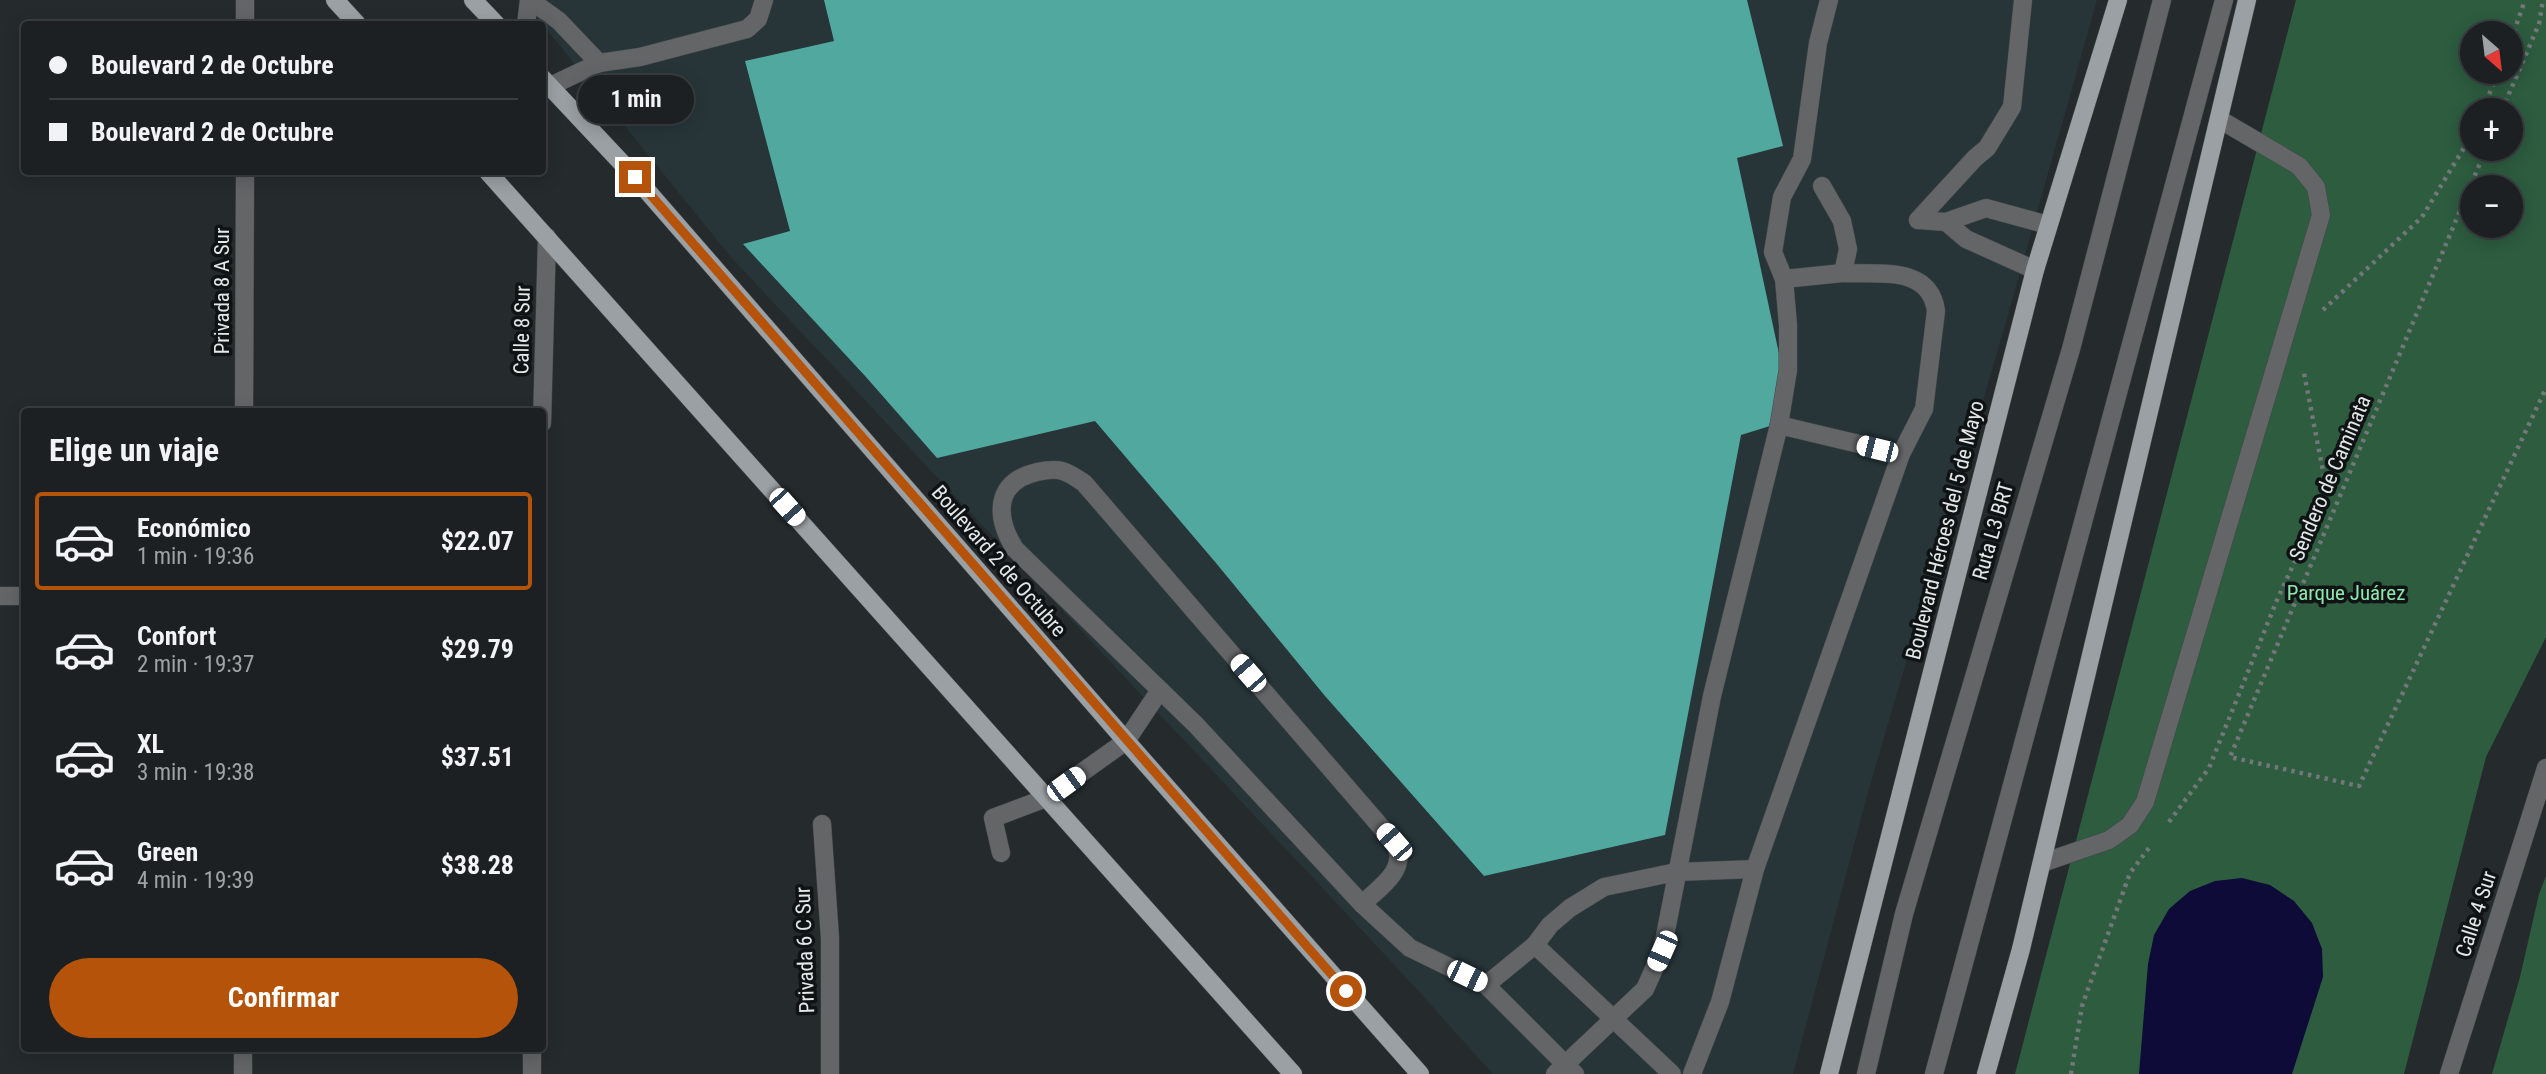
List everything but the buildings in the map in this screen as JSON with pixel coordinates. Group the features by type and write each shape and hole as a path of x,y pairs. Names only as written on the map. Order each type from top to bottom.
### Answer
{"main road":[{"path":"335,0 355,21"},
{"path":"473,0 492,21"},
{"name":"Boulevard Héroes del 5 de Mayo","path":"1829,1074 2035,270 2118,0"},
{"path":"1986,1074 2042,863 2247,0"},
{"name":"Boulevard 2 de Octubre","path":"546,86 644,188 1420,1074"},
{"path":"491,175 1293,1074"}],"street":[{"path":"245,0 245,21"},
{"path":"526,21 529,0 559,21 599,63"},
{"path":"546,83 599,63 640,57 747,29 758,19 764,0"},
{"path":"1362,904 1399,865 1399,850 1394,842 1084,483 1063,471 1045,470 1026,474 1014,481 1001,505 1006,534 1015,549 1196,725 1362,904 1410,948 1486,985 1565,1070 1645,989 1662,951 1712,696 1779,425 1788,370 1788,325 1784,279 1773,252 1782,197 1802,159 1818,43 1829,0"},
{"name":"Ruta L3 BRT","path":"1866,1074 1903,914 2071,349 2162,0"},
{"path":"1934,1074 2224,0"},
{"path":"2022,9 2012,107 1997,135 1918,220 1946,222 1986,208 2048,225"},
{"path":"2042,863 2109,840 2130,825 2145,802 2321,215 2316,187 2299,166 2219,119"},
{"name":"Privada 8 A Sur","path":"244,408 245,175"},
{"path":"1822,186 1842,222 1848,248 1843,273"},
{"path":"1946,222 1966,239 2035,270"},
{"name":"Calle 8 Sur","path":"542,408 547,237"},
{"path":"1692,1074 1720,1002 1755,869 1901,454 1924,410 1936,311 1934,298 1925,284 1909,276 1843,273 1784,279"},
{"path":"1779,425 1901,454"},
{"path":"0,596 21,596"},
{"path":"1001,853 993,818 1046,798 1126,741 1160,690"},
{"name":"Calle 4 Sur","path":"2449,1074 2546,768"},
{"name":"Privada 6 C Sur","path":"822,824 830,938 830,1074"},
{"path":"1486,985 1535,945 1550,925 1570,908 1604,887 1676,872 1755,869"},
{"path":"1535,945 1672,1074"},
{"path":"243,1052 243,1074"},
{"path":"532,1052 532,1074"}],"path":[{"path":"2518,21 2525,0"},
{"path":"2507,98 2539,24 2543,0"},
{"path":"2316,316 2422,217 2460,154"},
{"name":"Sendero de Caminata","path":"2481,161 2230,757 2359,786 2546,388"},
{"path":"2162,831 2209,768 2277,600 2327,492 2302,360"},
{"path":"2071,1074 2082,1006 2130,873 2154,841"}],"shaded area":[{"path":"523,0 2097,0 1868,792 1793,1074 1493,1074 1404,975 730,256 546,28 546,21 540,21"},
{"path":"2242,878 2270,885 2294,901 2312,923 2322,949 2323,977 2292,1074 2139,1074 2148,964 2154,935 2169,909 2190,891 2215,881"}],"green space":[{"name":"Parque Juárez","path":"2296,0 2546,0 2546,637 2486,757 2404,1074 2015,1074"},
{"path":"2546,876 2546,1074 2492,1074 2520,977 2539,894"}],"route":[{"path":"635,177 1346,991"}]}
